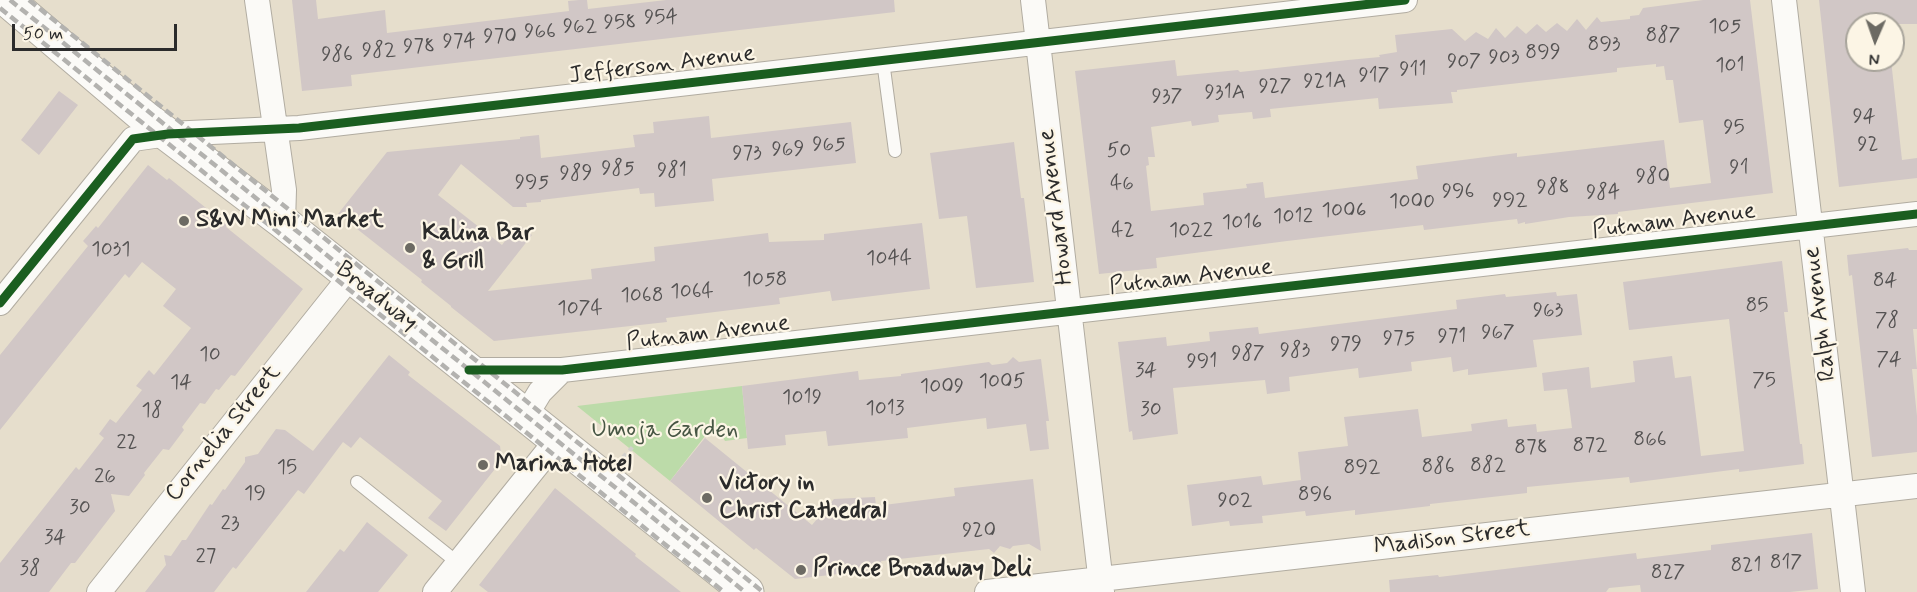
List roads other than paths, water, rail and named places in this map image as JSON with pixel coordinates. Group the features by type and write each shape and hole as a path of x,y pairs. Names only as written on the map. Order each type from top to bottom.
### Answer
{"main road":[{"name":"Broadway","path":"7,0 143,116 283,222 747,592"}],"street":[{"path":"257,0 284,190 283,222"},
{"name":"Howard Avenue","path":"1033,0 1101,586"},
{"name":"Jefferson Avenue","path":"0,303 133,139 276,129 1405,0"},
{"name":"Ralph Avenue","path":"1784,0 1853,592"},
{"name":"Putnam Avenue","path":"469,370 562,370 1917,214"},
{"name":"Cornelia Street","path":"99,592 350,277"},
{"path":"526,415 540,392 562,370"},
{"path":"435,592 557,440"},
{"name":"Madison Street","path":"987,592 1101,586 1917,486"}],"lane":[{"path":"883,60 895,151"},
{"path":"357,482 458,563"}],"railway":[{"path":"10,0 745,592"},
{"path":"29,0 763,592"},
{"path":"0,8 724,592"}],"place":[{"name":"S&W Mini Market","path":"184,221"},
{"name":"Kalina Bar & Grill","path":"410,248"},
{"name":"Marina Hotel","path":"483,465"},
{"name":"Victory in Christ Cathedral","path":"707,498"},
{"name":"Prince Broadway Deli","path":"801,570"}],"park label":[{"name":"Umoja Garden","path":"665,431"}]}
